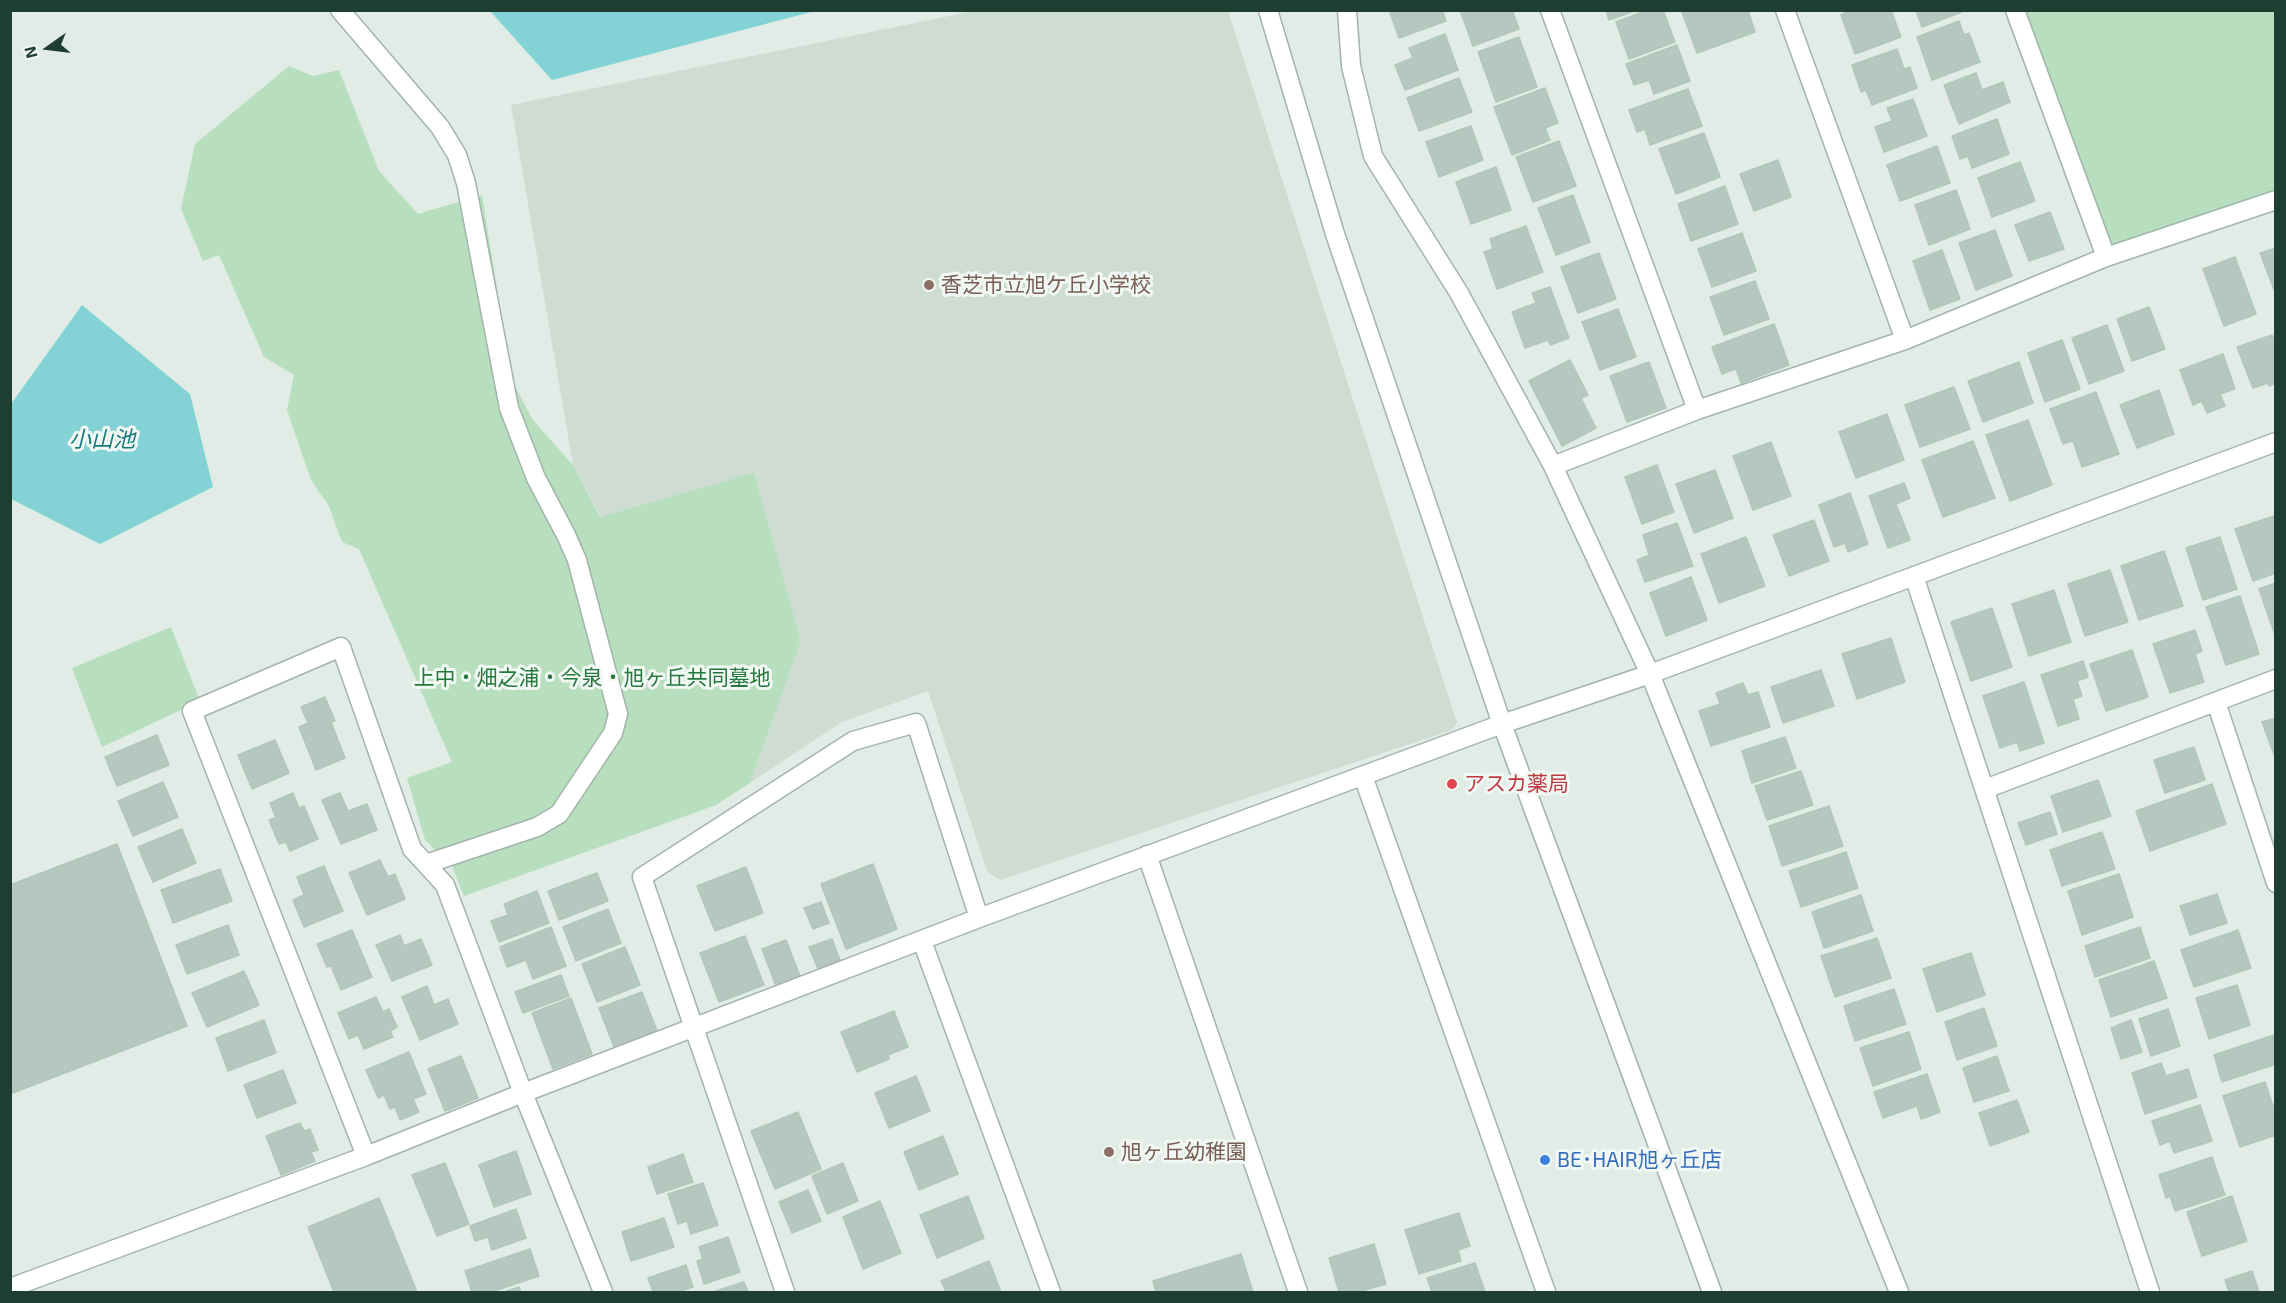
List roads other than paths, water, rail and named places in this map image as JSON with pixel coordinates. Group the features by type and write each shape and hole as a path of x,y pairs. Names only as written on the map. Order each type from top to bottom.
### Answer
{"street":[{"path":"340,10 440,127 457,155 466,183 509,408 536,478 577,560 618,714 613,733 559,814 537,827 426,864"},
{"path":"1268,10 1335,234 1502,724 1712,1293"},
{"path":"1347,10 1351,66 1373,156 1459,293 1553,466 1650,674 1899,1293"},
{"path":"1551,10 1697,410"},
{"path":"1785,10 1905,340"},
{"path":"2015,10 2106,257"},
{"path":"1553,466 1697,410 1905,340 2106,257 2276,200"},
{"path":"10,1288 366,1156 1147,855 1502,724 1650,674 2276,442"},
{"path":"1914,576 2150,1293"},
{"path":"366,1156 192,711 341,647 412,849 445,885 523,1094 603,1293"},
{"path":"1985,789 2276,680"},
{"path":"2216,702 2276,883"},
{"path":"785,1293 642,877 853,741 916,723 979,918"},
{"path":"1363,776 1546,1293"},
{"path":"1147,855 1298,1293"},
{"path":"922,941 1051,1293"}],"water":[{"path":"490,11 815,11 552,80"},
{"name":"小山池","path":"82,305 190,394 213,487 100,544 11,499 11,404"}],"place":[{"name":"香芝市立旭ケ丘小学校","path":"929,285"},
{"name":"アスカ薬局","path":"1452,784"},
{"name":"旭ヶ丘幼稚園","path":"1109,1152"},
{"name":"BE･HAIR旭ヶ丘店","path":"1545,1160"}],"park label":[{"name":"上中・畑之浦・今泉・旭ヶ丘共同墓地","path":"592,678"}]}
